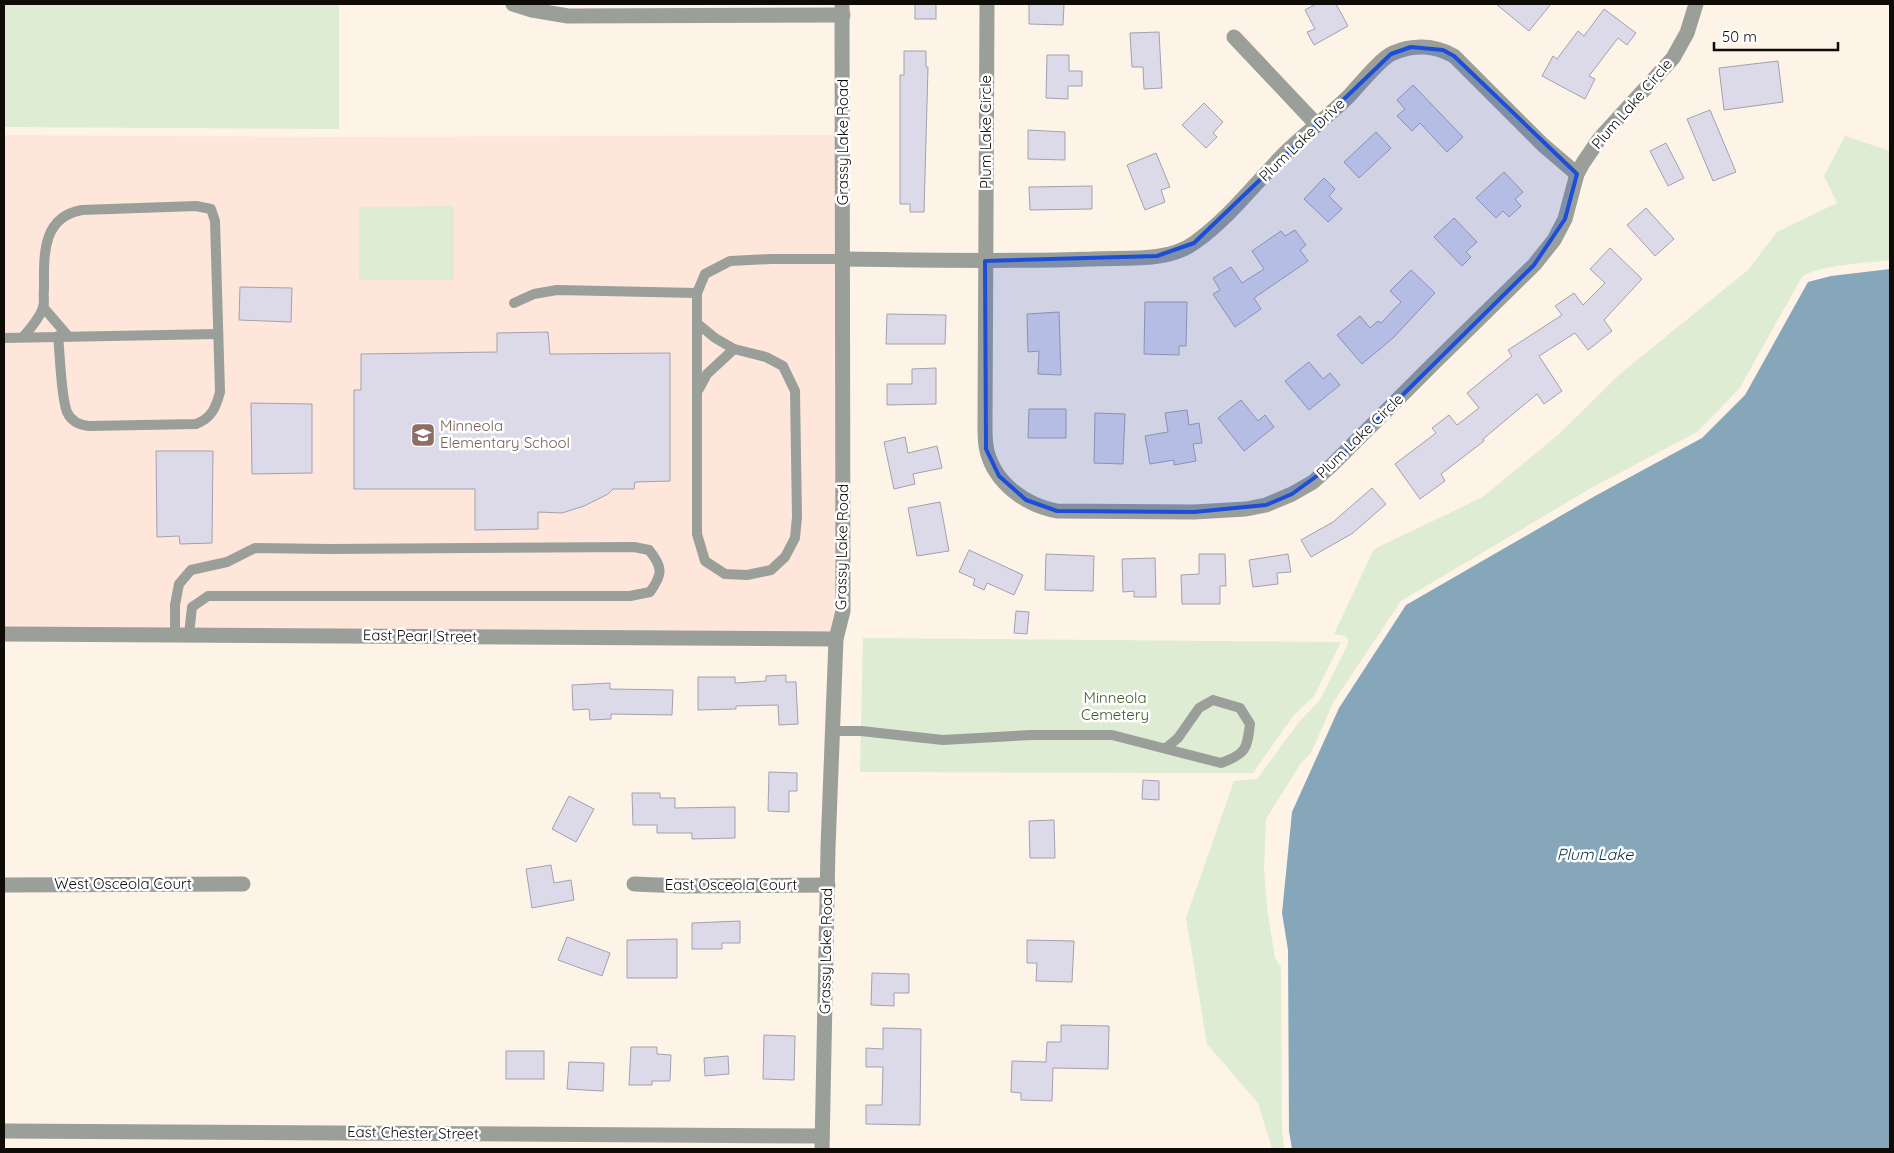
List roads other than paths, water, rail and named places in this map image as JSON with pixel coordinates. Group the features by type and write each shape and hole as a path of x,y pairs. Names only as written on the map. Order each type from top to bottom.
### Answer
{"street":[{"path":"513,4 532,10 568,16 842,10"},
{"name":"Plum Lake Circle","path":"986,4 985,427 986,449 990,460 999,476 1011,490 1045,509 1056,511 1194,512 1246,510 1266,505 1313,482 1534,265 1554,240 1565,219 1577,174 1600,138 1672,58 1689,28 1696,4"},
{"name":"Grassy Lake Road","path":"822,1143 828,848 836,639 843,611 842,10"},
{"path":"1234,37 1317,124"},
{"name":"Plum Lake Drive","path":"985,260 1052,260 1157,256 1181,250 1194,243 1230,211 1284,154 1391,54 1410,47 1424,46 1443,50 1454,56 1543,145 1577,174"},
{"path":"842,259 985,260"},
{"name":"East Pearl Street","path":"4,634 836,639"},
{"name":"West Osceola Court","path":"4,885 243,884"},
{"name":"East Osceola Court","path":"634,884 682,886 828,885"},
{"name":"East Chester Street","path":"4,1130 822,1143"}],"lane":[{"path":"202,206 211,209 215,221 218,334 220,392 215,407 208,418 196,424 99,426 78,424 67,412 65,405 63,336 44,307 44,250 53,228 67,214 82,210 202,206"},
{"path":"698,324 714,338 734,349 766,356 783,366 795,391 797,517 795,538 785,557 771,570 747,575 725,574 705,561 697,534 697,293 705,274 730,261 842,259"},
{"path":"514,303 534,294 557,290 697,293"},
{"path":"23,337 44,307"},
{"path":"4,338 218,334"},
{"path":"698,390 707,374 734,349"},
{"path":"634,547 649,550 659,562 659,580 650,592 630,596 208,596 192,607 182,635 175,605 179,584 191,570 227,562 256,548 634,547"},
{"path":"833,731 861,731 943,740 1031,735 1112,736 1221,763 1238,757 1248,742 1250,724 1240,708 1213,700 1199,708 1178,738 1166,748"}],"water":[{"name":"Plum Lake","path":"1890,269 1890,1149 1292,1149 1289,1131 1288,950 1282,913 1292,812 1339,708 1406,605 1595,496 1702,438 1745,395 1808,282 1831,276"}],"place":[{"name":"Minneola Elementary School","path":"423,435"}],"park label":[{"name":"Minneola Cemetery","path":"1115,706"}]}
